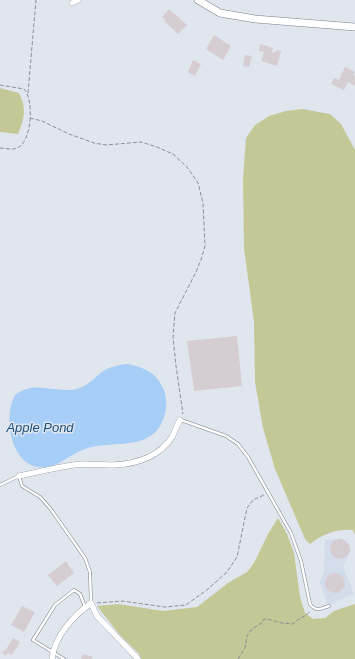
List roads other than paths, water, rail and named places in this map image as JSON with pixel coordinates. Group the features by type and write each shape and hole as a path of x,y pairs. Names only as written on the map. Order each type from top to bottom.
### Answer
{"street":[{"path":"72,3 78,0"},
{"path":"198,0 220,13 255,19 355,28"},
{"path":"19,476 84,464 134,464 150,457 160,449 171,438 180,420"},
{"path":"53,656 65,627 91,604 97,616 138,659"}],"lane":[{"path":"180,420 226,436 238,444 248,457 297,546 310,604 318,610 328,606"},
{"path":"0,484 19,476 22,486 40,498 50,508 73,538 85,558 90,572 91,604"},
{"path":"64,659 53,656 33,640 55,605 74,590 80,594 85,608"}],"water":[{"name":"Apple Pond","path":"127,364 144,369 154,375 164,390 166,397 165,414 159,428 142,440 132,443 88,448 59,463 44,467 32,465 22,458 15,448 11,435 11,407 15,395 23,390 32,388 73,390 88,384 108,369"}]}
